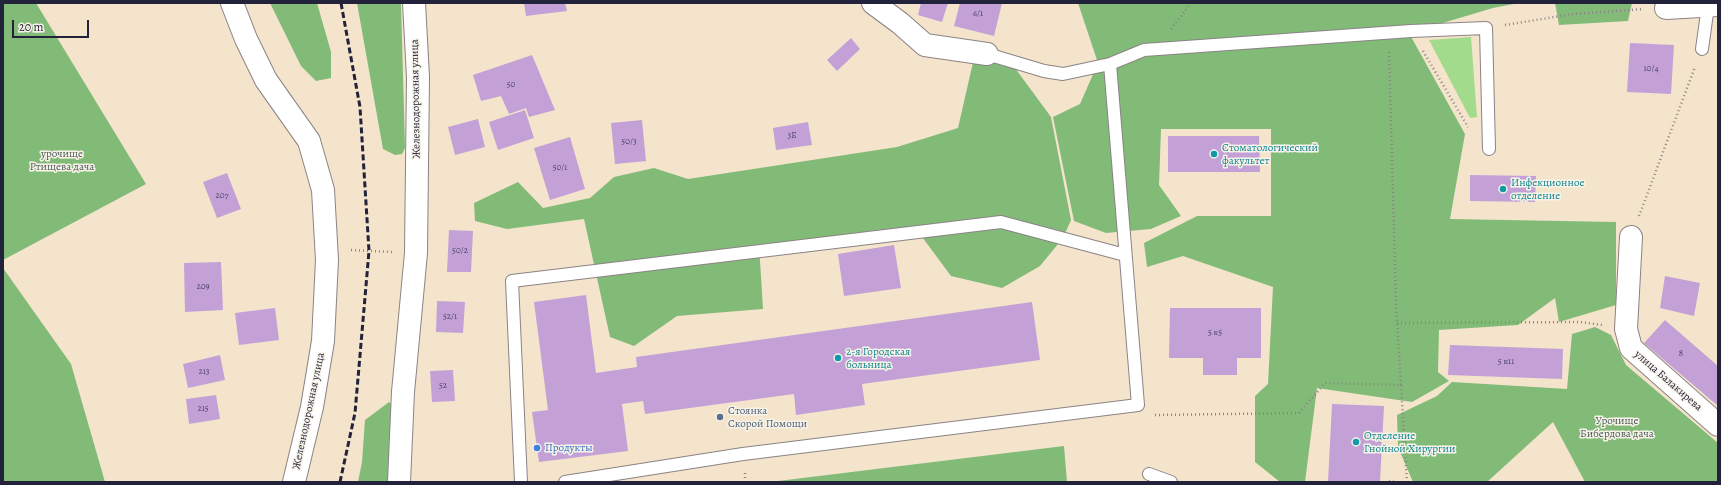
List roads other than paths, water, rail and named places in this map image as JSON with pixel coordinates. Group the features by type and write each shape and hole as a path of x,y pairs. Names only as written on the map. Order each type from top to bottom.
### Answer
{"street":[{"name":"Железнодорожная улица","path":"232,3 246,39 266,80 309,141 323,190 327,249 323,341 312,407 294,482"},
{"name":"Железнодорожная улица","path":"399,482 403,392 416,253 418,77 414,3"},
{"path":"873,3 900,23 925,45 987,54"},
{"path":"1666,8 1713,6"},
{"name":"улица Балакирева","path":"1631,237 1626,329 1631,348 1718,425"}],"lane":[{"path":"1702,48 1713,6"},
{"path":"987,54 1044,71 1063,74 1110,64 1144,50 1154,48 1411,31 1486,28 1489,143"},
{"path":"565,482 743,454 1138,405 1110,64"},
{"path":"521,482 512,281 1000,222 1125,255"},
{"path":"1149,474 1171,482"}],"railway":[{"path":"340,482 355,413 369,251 360,107 341,3"}],"place":[{"name":"Стоматологический факультет","path":"1214,154"},
{"name":"Инфекционное отделение","path":"1503,189"},
{"name":"2-я Городская больница","path":"838,358"},
{"name":"Стоянка Скорой Помощи","path":"720,417"},
{"name":"Отделение Гнойной Хирургии","path":"1356,442"},
{"name":"Продукты","path":"537,448"}],"park label":[{"name":"урочище Ртищева дача","path":"62,160"},
{"name":"Урочище Бибердова дача","path":"1617,427"}]}
